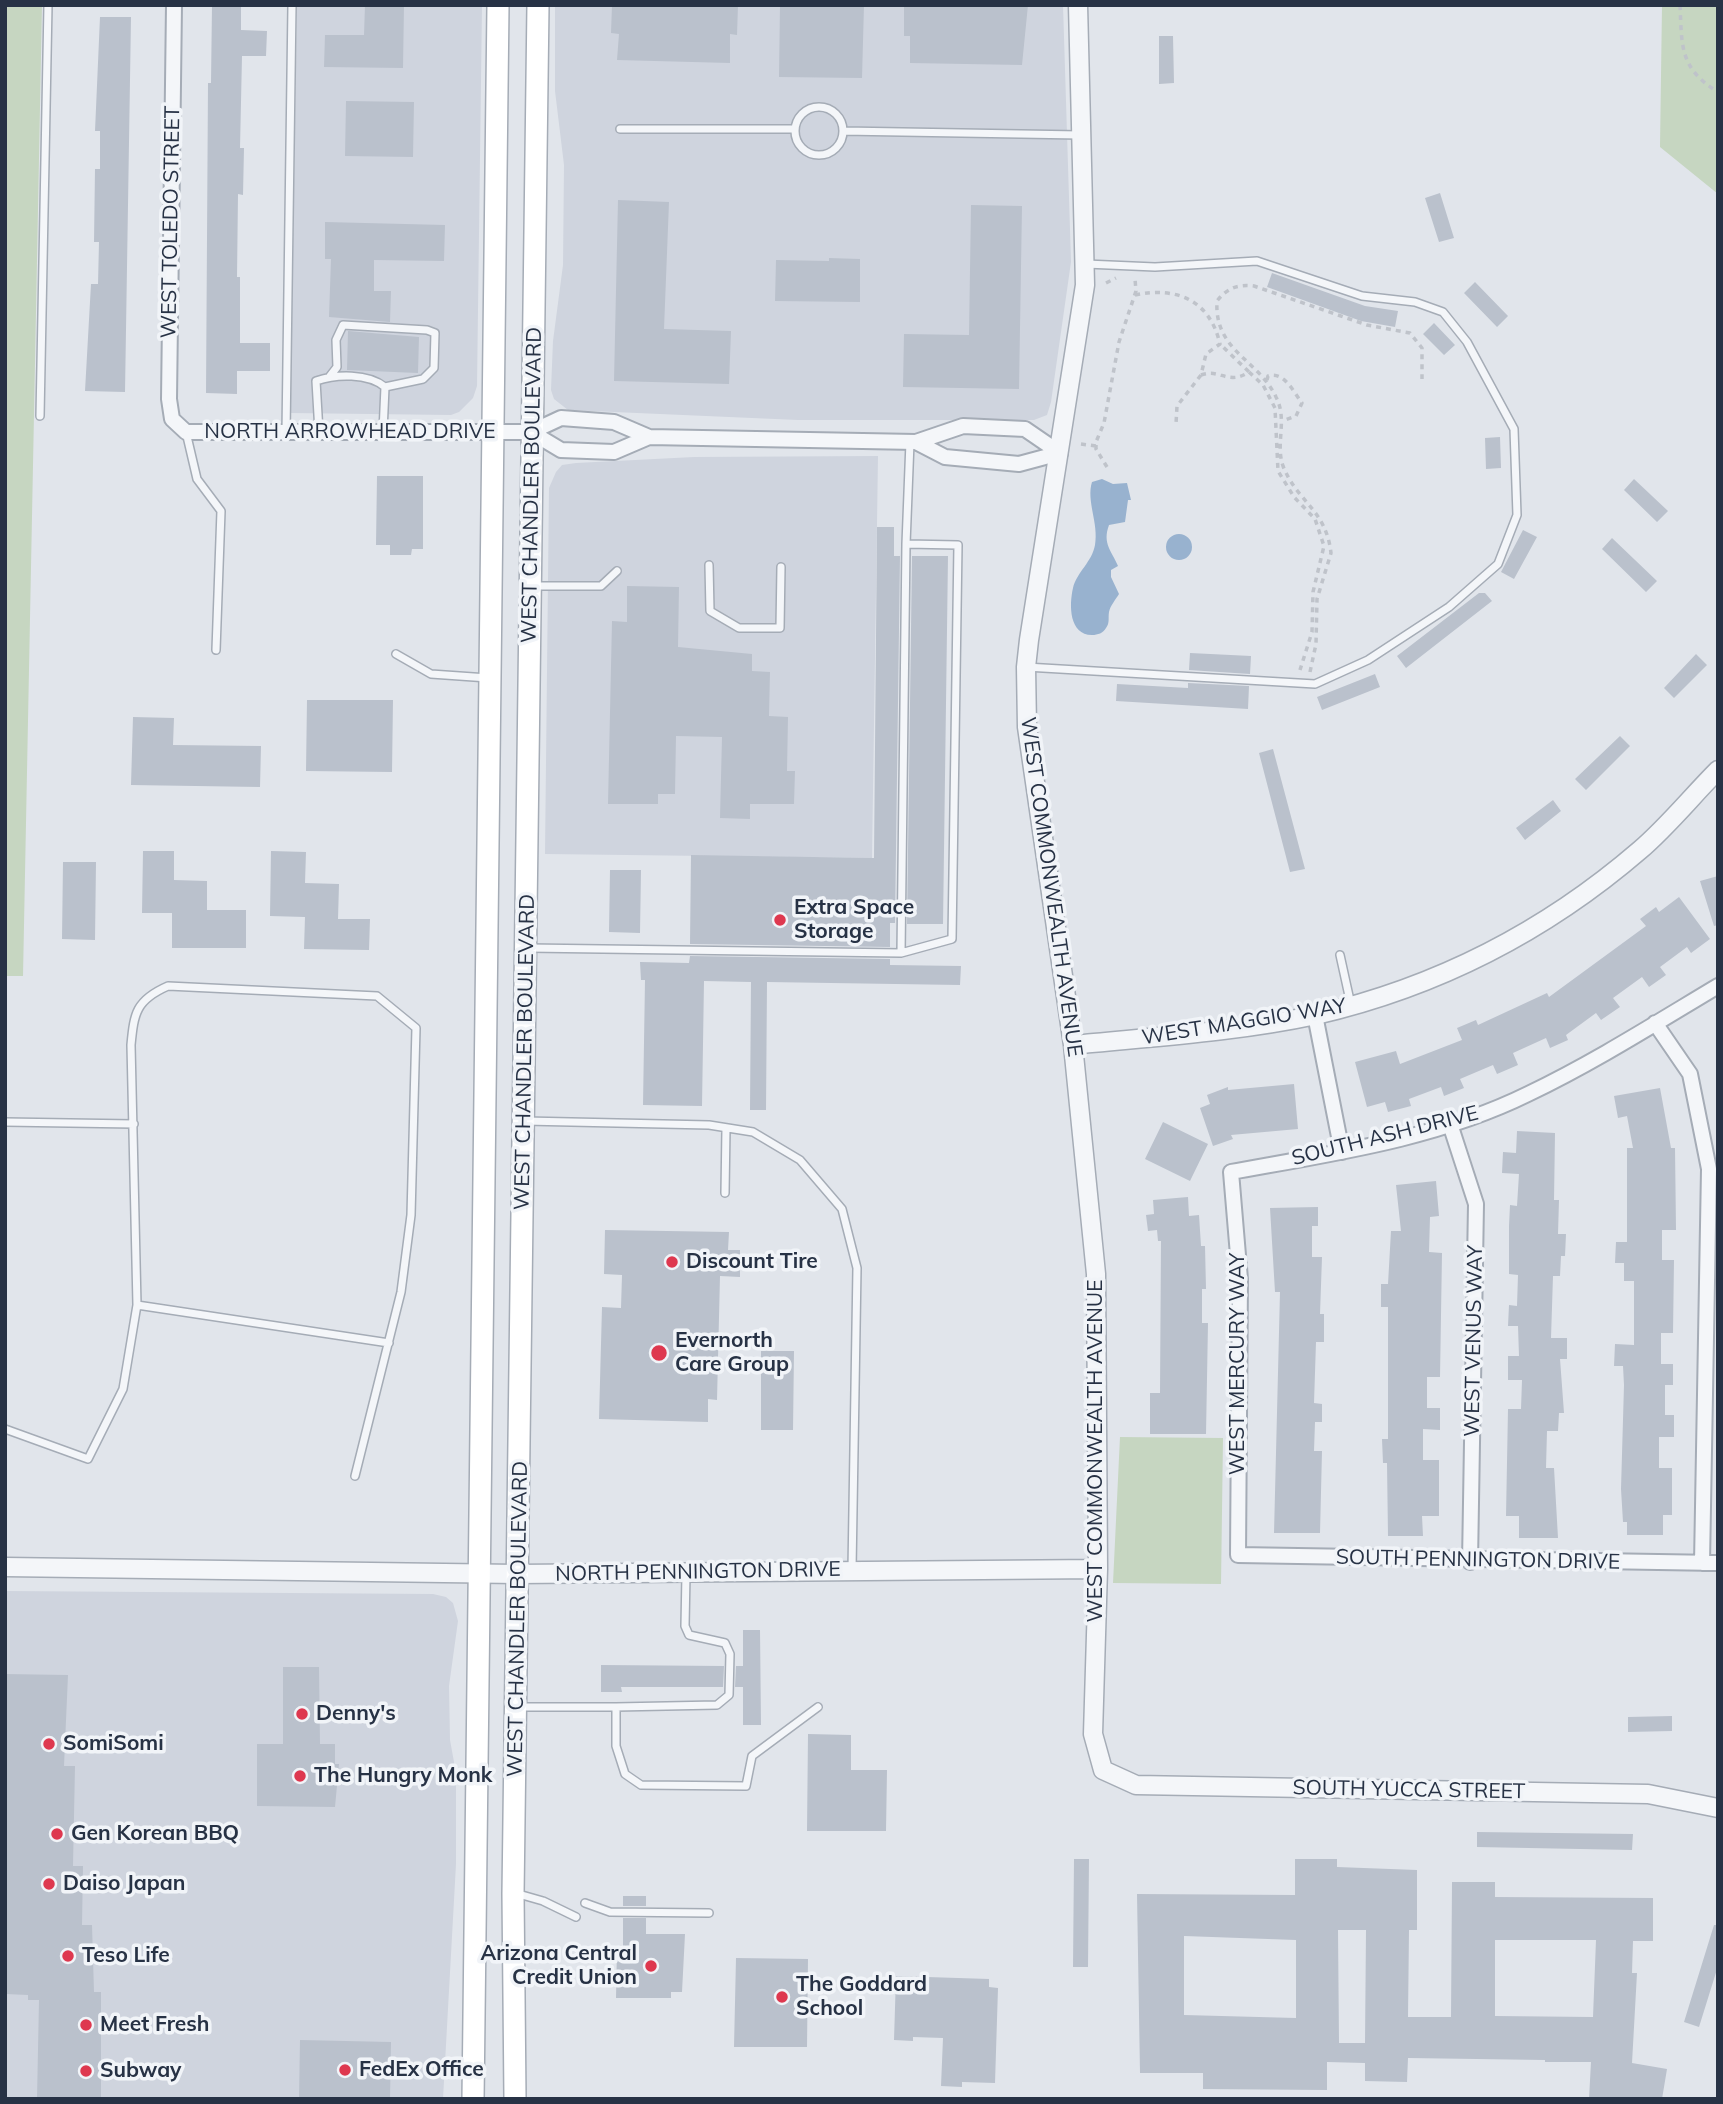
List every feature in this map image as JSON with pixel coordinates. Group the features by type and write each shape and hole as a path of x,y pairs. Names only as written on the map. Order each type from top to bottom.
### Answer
{"main road":[{"name":"WEST CHANDLER BOULEVARD","path":"498,5 513,432 530,586 513,1893 514,2099"},
{"name":"WEST CHANDLER BOULEVARD","path":"473,2099 490,678 513,432 538,5"}],"street":[{"name":"WEST TOLEDO STREET","path":"174,5 169,399 172,419 186,432"},
{"name":"WEST COMMONWEALTH AVENUE","path":"1078,5 1086,264 1060,453 1026,667 1027,727 1073,1045 1096,1274 1097,1569 1093,1734 1103,1770"},
{"path":"513,432 561,418 614,422 649,437 913,442 963,426 1025,429 1060,453"},
{"name":"NORTH ARROWHEAD DRIVE","path":"186,432 513,432"},
{"path":"513,432 561,450 614,452 649,437"},
{"path":"913,442 945,457 1019,464 1060,453"},
{"name":"WEST MAGGIO WAY","path":"1073,1045 1173,1035 1315,1015 1351,1006 1458,969 1542,924 1642,849 1718,770"},
{"name":"SOUTH ASH DRIVE","path":"1231,1172 1342,1152 1450,1124 1527,1095 1718,986"},
{"path":"1315,1015 1342,1152"},
{"path":"1655,1023 1690,1074 1709,1169 1702,1563"},
{"name":"WEST VENUS WAY","path":"1450,1124 1476,1204 1470,1562"},
{"name":"WEST MERCURY WAY","path":"1231,1172 1240,1279 1238,1555"},
{"name":"SOUTH PENNINGTON DRIVE","path":"1238,1555 1470,1562 1718,1563"},
{"name":"NORTH PENNINGTON DRIVE","path":"5,1567 478,1574 1097,1569"},
{"name":"SOUTH YUCCA STREET","path":"1103,1770 1136,1785 1648,1794 1718,1808"}],"lane":[{"path":"40,416 48,5"},
{"path":"286,432 292,5"},
{"path":"815,107 824,107 837,116 843,131 833,150 820,155 804,151 794,129 801,114 815,107"},
{"path":"620,130 794,129"},
{"path":"843,131 1083,135"},
{"path":"1026,667 1315,684 1368,660 1449,607 1497,564 1517,515 1514,429 1467,342 1443,312 1429,305 1362,296 1257,261 1155,267 1086,264"},
{"path":"330,376 337,367 336,340 342,326 427,330 435,333 434,368 423,379 384,387"},
{"path":"319,432 316,381 330,376 375,379 384,387 383,432"},
{"path":"186,432 197,479 221,511 216,650"},
{"path":"901,953 906,544 913,442"},
{"path":"527,948 901,953 952,939 958,545 906,544"},
{"path":"709,565 710,611 739,628 780,628 781,567"},
{"path":"530,586 601,586 617,571"},
{"path":"396,654 431,674 490,678"},
{"path":"1340,955 1351,1006"},
{"path":"5,1429 88,1459 123,1389 137,1305 131,1045 134,1012 153,993 168,986 377,996 416,1028 411,1215 401,1292 355,1476"},
{"path":"525,1121 726,1128 753,1132 800,1160 842,1209 857,1268 852,1569"},
{"path":"5,1122 134,1124"},
{"path":"725,1193 726,1128"},
{"path":"137,1305 389,1343"},
{"path":"516,1707 717,1705 729,1695 730,1654 725,1643 689,1635 685,1626 686,1572"},
{"path":"616,1707 616,1746 625,1774 641,1785 746,1786 752,1756 818,1707"},
{"path":"513,1893 543,1901 576,1917"},
{"path":"585,1903 610,1912 709,1913"}],"path":[{"path":"1680,5 1681,44 1684,55 1702,82 1718,92"},
{"path":"1106,283 1116,278 1135,279 1135,295 1119,342 1104,423 1096,446 1107,467"},
{"path":"1307,684 1316,644 1317,599 1331,553 1320,516 1296,491 1283,465 1280,441 1282,421 1278,400 1267,380 1226,341 1219,328 1217,301 1235,287 1244,285 1272,290 1367,325 1410,333 1422,348 1422,379"},
{"path":"1135,295 1163,292 1192,300 1211,316 1220,344 1263,385 1275,408 1278,471 1294,497 1315,519 1324,546 1313,592 1312,632 1295,684"},
{"path":"1176,424 1177,406 1201,375 1206,354 1220,344"},
{"path":"1201,375 1209,373 1233,379 1250,372"},
{"path":"1267,380 1270,374 1284,379 1302,403 1296,416 1282,421"},
{"path":"1081,444 1096,446"}],"shaded area":[{"path":"297,5 482,5 477,386 473,398 459,412 451,415 290,413"},
{"path":"555,5 1063,5 1071,262 1047,415 1034,420 798,420 568,410 554,399 551,390 553,341 563,265 564,165 555,91"},
{"path":"878,456 872,858 545,854 549,488 556,472 562,465 576,463 694,457"},
{"path":"5,1591 433,1594 446,1597 453,1603 458,1621 449,1686 450,1740 456,1773 456,1864 443,2099 5,2099"}],"green space":[{"path":"5,5 42,5 23,976 5,976"},
{"path":"1662,5 1718,5 1718,194 1660,147"},
{"path":"1120,1437 1223,1438 1221,1584 1113,1583"}],"water":[{"path":"1102,479 1113,484 1127,483 1131,500 1128,500 1125,522 1109,525 1107,532 1109,547 1118,566 1111,570 1111,577 1119,594 1110,610 1107,626 1102,632 1092,635 1084,634 1075,625 1071,603 1075,582 1091,557 1095,545 1091,489 1092,482"},
{"path":"1179,534 1188,538 1192,547 1188,556 1179,560 1170,556 1166,547 1170,538"}],"building":[{"path":"212,5 241,5 241,30 267,31 266,56 242,56 240,148 244,148 243,195 238,194 237,277 240,277 240,343 270,343 270,371 237,371 237,394 206,393 208,83 211,83"},
{"path":"365,5 404,5 403,68 324,67 325,35 364,35"},
{"path":"612,5 738,5 737,35 730,34 730,63 617,60 619,34 611,33"},
{"path":"780,5 864,5 862,78 779,77"},
{"path":"904,5 1028,5 1022,65 910,63 910,36 904,36"},
{"path":"100,17 131,17 125,392 85,391 91,284 98,284 99,242 94,242 95,169 100,169 100,131 95,131"},
{"path":"1159,36 1173,36 1174,83 1159,84"},
{"path":"346,101 414,102 413,157 345,156"},
{"path":"1440,193 1454,238 1439,242 1425,198"},
{"path":"618,200 669,202 664,329 731,331 729,384 614,381"},
{"path":"971,205 1022,206 1019,389 903,387 904,334 969,335"},
{"path":"325,222 445,225 444,261 374,260 374,291 391,291 390,322 329,317 331,259 325,259"},
{"path":"829,258 860,259 860,302 775,301 776,260 829,261"},
{"path":"1272,273 1365,306 1398,311 1395,327 1361,321 1267,287"},
{"path":"1475,282 1508,316 1497,327 1464,293"},
{"path":"1434,323 1455,345 1444,355 1423,334"},
{"path":"348,331 419,337 418,373 347,370"},
{"path":"1500,437 1501,468 1486,469 1485,438"},
{"path":"377,476 423,476 423,549 412,549 411,555 390,555 390,545 376,545"},
{"path":"1634,479 1668,511 1657,522 1624,490"},
{"path":"877,527 894,527 894,556 900,556 895,923 890,923 890,947 690,944 691,855 874,858"},
{"path":"1523,530 1537,537 1514,579 1501,572"},
{"path":"1612,538 1657,581 1646,592 1602,549"},
{"path":"912,556 948,556 943,924 907,924"},
{"path":"627,586 679,587 678,647 752,654 752,671 770,672 769,716 788,717 787,771 795,771 794,804 750,804 750,819 720,818 722,737 676,736 675,794 658,794 658,804 608,804 612,621 627,622"},
{"path":"1479,593 1485,593 1492,601 1406,668 1397,656"},
{"path":"1190,653 1251,656 1250,674 1189,670"},
{"path":"1696,654 1707,665 1674,698 1664,688"},
{"path":"1375,674 1380,687 1322,710 1317,697"},
{"path":"1188,683 1249,686 1248,709 1116,701 1117,684 1188,688"},
{"path":"307,700 393,700 392,772 306,771"},
{"path":"133,717 174,718 173,745 261,746 260,787 131,785"},
{"path":"1620,736 1630,746 1586,790 1575,779"},
{"path":"1273,749 1305,869 1290,872 1259,753"},
{"path":"1553,800 1561,811 1525,840 1516,828"},
{"path":"143,851 174,851 174,880 207,881 207,910 246,910 246,948 172,948 172,913 142,913"},
{"path":"271,851 306,852 305,883 339,884 338,919 370,919 369,950 304,949 305,917 270,916"},
{"path":"63,862 96,862 95,940 62,939"},
{"path":"610,870 641,870 640,933 609,932"},
{"path":"1718,876 1718,925 1714,926 1700,881"},
{"path":"1679,897 1710,939 1691,953 1687,947 1660,967 1666,975 1649,987 1642,977 1613,998 1620,1007 1601,1020 1596,1013 1566,1035 1568,1040 1550,1048 1546,1038 1513,1053 1518,1065 1497,1074 1493,1065 1460,1079 1464,1088 1444,1096 1441,1087 1409,1099 1411,1106 1388,1112 1385,1102 1367,1107 1355,1062 1396,1051 1400,1064 1462,1040 1457,1028 1476,1020 1478,1025 1547,993 1549,997 1646,926 1640,919 1656,907 1659,912"},
{"path":"690,956 890,959 890,965 961,966 960,985 767,982 766,1110 750,1110 751,982 704,981 702,1106 643,1105 645,980 641,980 640,962 689,963"},
{"path":"1294,1084 1298,1129 1231,1135 1233,1139 1213,1146 1200,1108 1210,1104 1207,1095 1228,1087 1228,1090"},
{"path":"1660,1088 1671,1148 1675,1148 1676,1230 1662,1230 1662,1260 1674,1260 1673,1333 1661,1333 1661,1364 1673,1364 1673,1385 1665,1385 1665,1415 1674,1415 1674,1437 1659,1437 1659,1468 1672,1468 1672,1515 1663,1515 1663,1535 1627,1535 1627,1522 1623,1522 1621,1489 1623,1366 1614,1366 1615,1344 1634,1345 1634,1281 1624,1281 1624,1263 1615,1263 1616,1242 1627,1242 1627,1148 1633,1148 1627,1116 1618,1118 1614,1096"},
{"path":"1163,1122 1208,1144 1190,1181 1145,1159"},
{"path":"1517,1131 1555,1133 1554,1200 1559,1200 1558,1234 1566,1234 1565,1256 1561,1256 1560,1276 1553,1276 1551,1338 1567,1338 1567,1359 1560,1359 1564,1413 1559,1413 1558,1431 1547,1431 1546,1468 1554,1468 1558,1538 1519,1538 1519,1516 1506,1516 1508,1409 1521,1409 1522,1380 1508,1380 1508,1356 1519,1356 1518,1326 1508,1326 1509,1305 1517,1306 1518,1275 1509,1274 1509,1226 1510,1205 1517,1206 1519,1174 1502,1173 1503,1152 1516,1153"},
{"path":"1436,1181 1439,1216 1430,1217 1429,1252 1442,1253 1440,1377 1427,1377 1427,1408 1440,1408 1440,1430 1423,1429 1423,1460 1439,1460 1439,1516 1422,1516 1423,1536 1388,1536 1387,1463 1383,1463 1382,1439 1388,1439 1388,1307 1381,1307 1381,1284 1388,1284 1391,1231 1401,1231 1396,1185"},
{"path":"1188,1197 1189,1216 1199,1215 1201,1246 1205,1246 1206,1289 1202,1289 1202,1323 1208,1323 1206,1434 1150,1434 1150,1393 1160,1393 1161,1241 1158,1241 1157,1230 1148,1231 1146,1215 1154,1214 1153,1200"},
{"path":"1318,1207 1318,1226 1312,1226 1312,1257 1322,1257 1320,1314 1324,1314 1324,1342 1316,1342 1314,1403 1322,1404 1322,1422 1315,1422 1314,1451 1322,1451 1320,1533 1274,1533 1280,1292 1275,1292 1270,1208"},
{"name":"Evernorth Care Group","path":"605,1230 729,1232 728,1250 740,1250 740,1277 720,1276 717,1400 708,1399 708,1422 599,1419 602,1307 621,1308 622,1275 604,1274"},
{"path":"761,1351 794,1351 793,1430 761,1430"},
{"path":"743,1630 760,1630 761,1725 743,1725 743,1687 735,1687 736,1666 743,1666"},
{"path":"601,1665 724,1666 723,1687 621,1687 622,1692 601,1692"},
{"name":"The Hungry Monk","path":"283,1667 319,1667 320,1744 335,1744 335,1764 339,1764 335,1807 257,1806 257,1744 283,1744"},
{"path":"5,1674 68,1675 64,1766 75,1766 73,1866 83,1866 82,1925 92,1925 94,1992 101,1992 101,2099 37,2099 39,2000 28,2000 28,1995 5,1994"},
{"path":"1672,1716 1672,1731 1628,1732 1628,1717"},
{"path":"808,1734 851,1735 851,1770 887,1770 886,1831 807,1831"},
{"path":"1477,1832 1633,1834 1632,1850 1477,1847"},
{"path":"1074,1859 1089,1859 1088,1967 1073,1967"},
{"path":"1295,1859 1337,1859 1337,1867 1417,1870 1417,1930 1409,1930 1408,2017 1451,2017 1452,1882 1495,1882 1495,1897 1653,1898 1653,1941 1633,1941 1632,1973 1637,1973 1632,2063 1667,2069 1662,2099 1589,2099 1591,2062 1408,2058 1407,2082 1365,2081 1365,2063 1327,2062 1327,2090 1203,2089 1203,2073 1140,2073 1137,1894 1295,1895","holes":["1338,1930 1366,1930 1365,2043 1339,2043","1184,1936 1296,1940 1296,2018 1184,2015","1495,1940 1596,1940 1593,2017 1495,2016"]},
{"path":"623,1896 646,1896 646,1906 623,1906"},
{"name":"Arizona Central Credit Union","path":"623,1918 646,1918 646,1934 685,1934 682,1992 671,1992 671,1998 616,1998 617,1948 623,1948"},
{"path":"1714,1925 1718,1925 1718,1966 1699,2027 1684,2022"},
{"path":"736,1958 808,1959 807,2047 734,2047"},
{"path":"896,1976 989,1979 989,1987 998,1988 995,2083 962,2082 962,2087 941,2086 943,2038 913,2037 913,2041 894,2040"},
{"name":"FedEx Office","path":"300,2040 391,2042 390,2099 299,2099"}],"place":[{"name":"Extra Space Storage","path":"780,920"},
{"name":"Discount Tire","path":"672,1262"},
{"name":"Evernorth Care Group","path":"659,1353"},
{"name":"Denny's","path":"302,1714"},
{"name":"SomiSomi","path":"49,1744"},
{"name":"The Hungry Monk","path":"300,1776"},
{"name":"Gen Korean BBQ","path":"57,1834"},
{"name":"Daiso Japan","path":"49,1884"},
{"name":"Teso Life","path":"68,1956"},
{"name":"Arizona Central Credit Union","path":"651,1966"},
{"name":"The Goddard School","path":"782,1997"},
{"name":"Meet Fresh","path":"86,2025"},
{"name":"FedEx Office","path":"345,2070"},
{"name":"Subway","path":"86,2071"}]}
